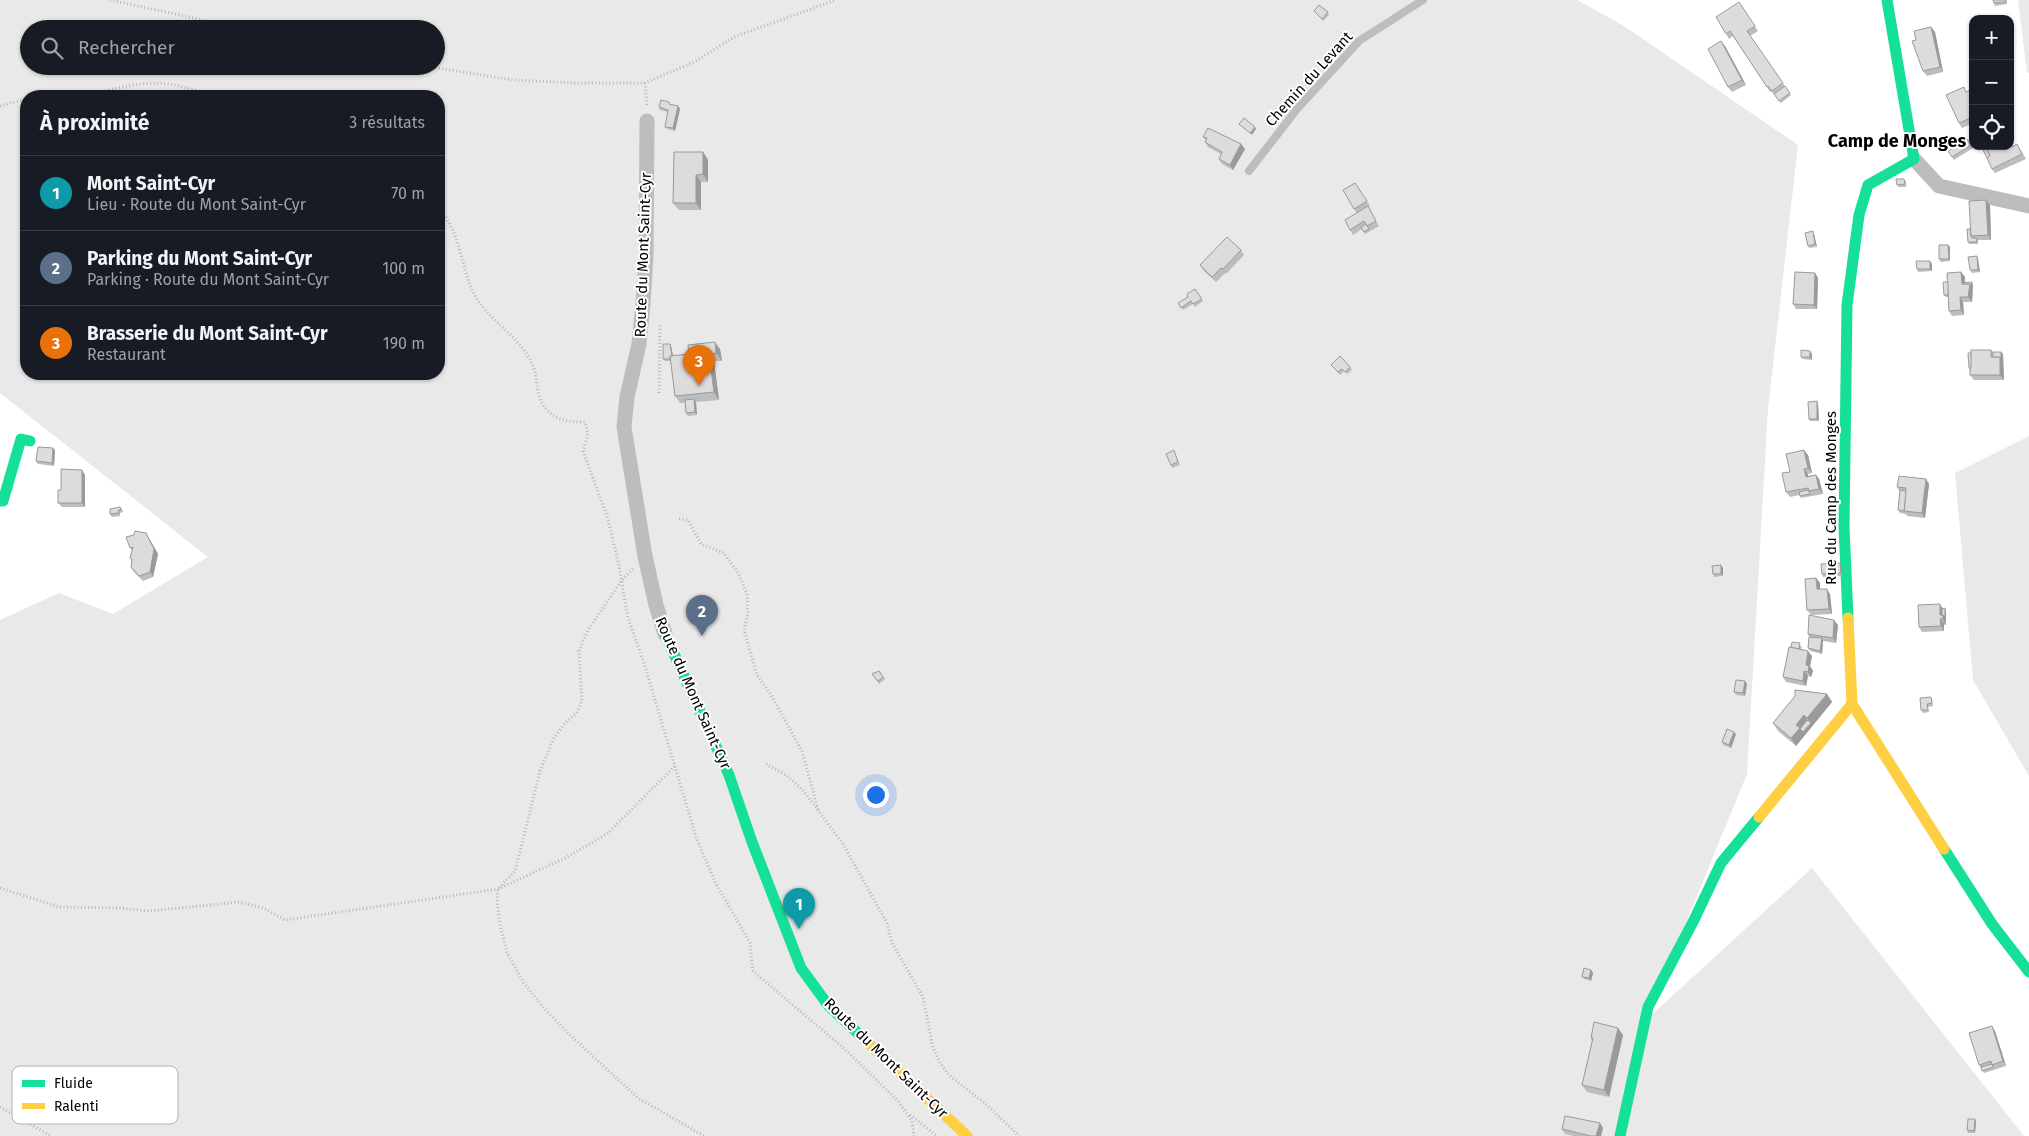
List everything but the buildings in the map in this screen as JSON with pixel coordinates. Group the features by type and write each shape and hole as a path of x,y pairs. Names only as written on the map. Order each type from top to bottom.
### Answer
{"street":[{"path":"1887,0 1914,159 1939,186 2029,206"},
{"name":"Route du Mont Saint-Cyr","path":"647,121 646,256 643,304 639,344 626,397 624,427 645,556 665,634 729,774 752,842 801,968 810,984 828,1005 967,1136"},
{"name":"Rue du Camp des Monges","path":"1914,159 1868,185 1859,215 1847,305 1844,527 1852,704 1992,924 2029,972"},
{"path":"0,501 3,501 11,478 21,439 30,441"},
{"path":"1620,1136 1648,1008 1694,920 1721,863 1852,704"}],"lane":[{"name":"Chemin du Levant","path":"1249,171 1297,109 1359,41 1423,0"}],"path":[{"path":"110,0 205,20"},
{"path":"445,69 514,80 583,84 645,83 696,61 734,37 836,0"},
{"path":"108,90 145,83 174,84 193,90"},
{"path":"645,83 647,121"},
{"path":"0,106 20,101"},
{"path":"445,215 473,291 485,310 516,340 532,364 537,394 547,410 567,422 585,422 588,434 583,451 607,516 622,580 628,618 644,663 696,836 715,882 750,943 753,971 848,1052 909,1114 937,1136"},
{"path":"659,393 660,324"},
{"path":"679,519 688,520 701,544 724,553 738,573 747,594 748,613 744,630 757,675 771,695 802,751 819,812"},
{"path":"622,580 588,630 579,651 582,701 576,714 565,723 551,746 540,771 514,871 498,889 497,900 500,924 507,953 524,983 542,1006 568,1033 638,1098 704,1136"},
{"path":"766,764 794,782 811,799 842,844 887,923 892,943 923,997 933,1048 940,1063 949,1076 987,1105 1020,1136"},
{"path":"0,888 59,908 120,908 149,911 239,902 262,908 285,920 498,889 566,858 607,834 675,766"},
{"path":"0,1107 12,1114"},
{"path":"909,1114 914,1136"},
{"path":"30,1124 51,1136"}],"shaded area":[{"path":"0,0 1577,0 1624,26 1798,145 1768,409 1747,774 1646,1020 1812,868 2024,1136 0,1136 0,620 59,593 113,614 208,557 0,393"},
{"path":"2018,0 2029,0 2029,73 2027,73"},
{"path":"2029,436 2029,776 1973,680 1955,473"}],"traffic: fast":[{"path":"1848,618 1844,527 1847,305 1859,215 1868,185 1914,159 1887,0"},
{"path":"0,501 3,501 21,439 30,441"},
{"path":"665,634 729,775 752,842 801,968 828,1005 862,1037"},
{"path":"1620,1136 1648,1007 1694,920 1721,863 1759,817"},
{"path":"1944,849 1992,924 2029,972"}],"traffic: slow":[{"path":"1848,618 1852,704 1944,849"},
{"path":"1759,817 1852,704"},
{"path":"862,1037 967,1136"}],"place":[{"name":"Brasserie du Mont Saint-Cyr","path":"699,386"},
{"name":"Parking du Mont Saint-Cyr","path":"702,636"},
{"name":"Mont Saint-Cyr","path":"799,929"}],"district":[{"name":"Camp de Monges","path":"1897,141"}]}
